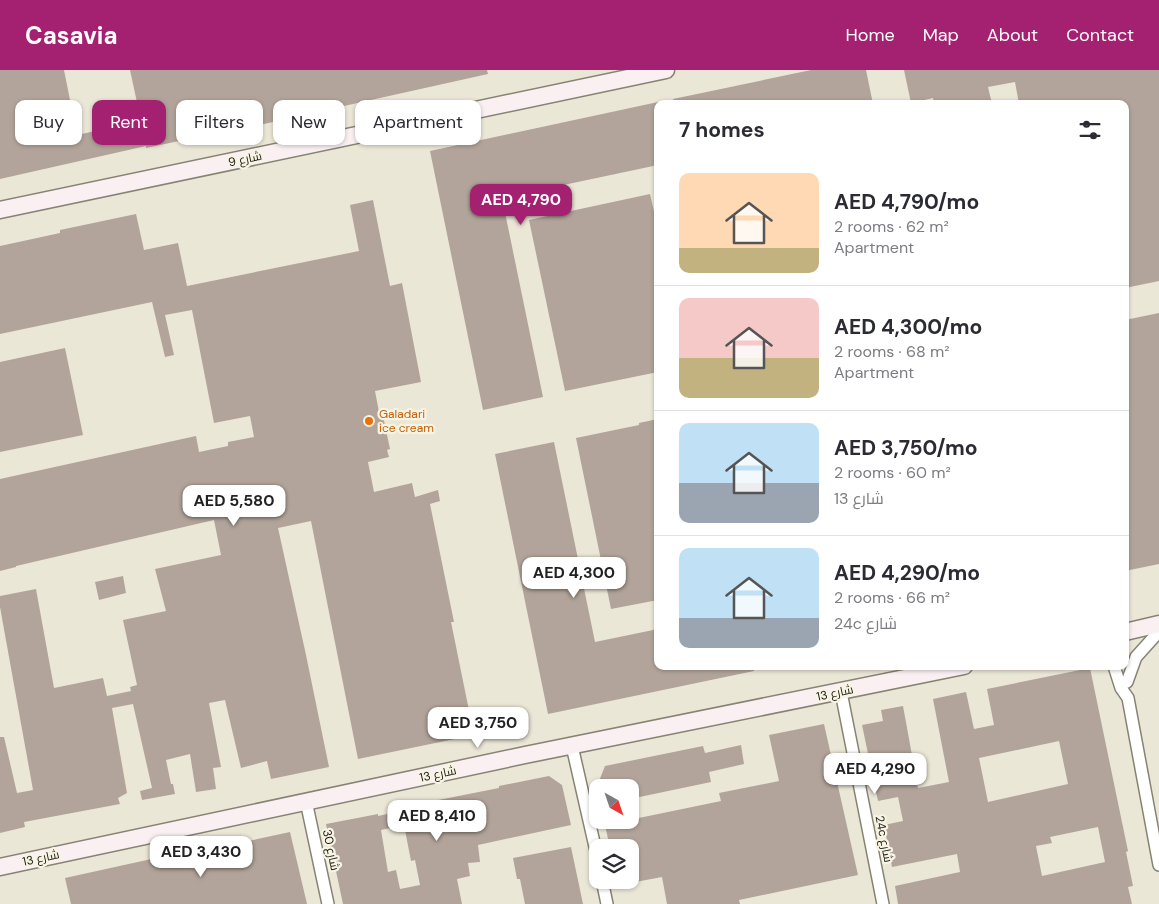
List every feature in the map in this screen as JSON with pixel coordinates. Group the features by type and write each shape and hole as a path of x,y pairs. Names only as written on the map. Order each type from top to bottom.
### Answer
{"street":[{"name":"شارع 9","path":"0,210 623,74 666,70"},
{"path":"1129,631 1158,624"},
{"path":"1127,682 1136,657 1154,637 1158,624"},
{"name":"شارع 13","path":"0,866 198,826 306,801 945,670"},
{"path":"1115,670 1128,698"},
{"path":"1125,670 1128,698 1159,865"},
{"name":"24c شارع","path":"841,692 883,904"},
{"path":"572,746 593,839"},
{"name":"شارع 30","path":"306,801 328,904"},
{"path":"604,889 607,904"}],"building":[{"path":"0,70 64,70 70,100 15,100 15,145 82,145 82,134 92,132 92,145 160,145 146,148 146,146 0,179"},
{"path":"130,70 487,70 488,74 371,100 355,100 355,104 345,106 345,100 273,100 273,122 263,124 263,100 176,100 176,142 166,144 166,100 136,100"},
{"path":"811,70 866,70 872,100 673,100"},
{"path":"904,70 1159,70 1159,281 1129,287 1129,100 1018,100 1015,82 988,87 991,100 933,100 933,98 910,100"},
{"path":"654,103 654,166 502,198 543,397 483,410 430,151 458,145 481,145 481,140"},
{"path":"650,194 654,212 654,373 565,391 529,220"},
{"path":"373,200 390,286 402,283 421,382 375,391 379,412 382,411 390,449 387,450 389,457 368,462 374,492 412,483 415,497 438,490 440,501 430,504 474,735 358,759 311,521 278,528 329,767 271,779 267,761 241,768 225,700 209,703 221,767 213,768 216,789 196,792 190,754 166,760 175,794 142,800 140,791 152,788 133,704 112,708 127,793 118,798 120,804 24,822 25,827 0,833 0,737 4,737 17,793 33,790 0,607 0,596 36,589 54,688 103,678 107,696 131,691 130,687 137,685 123,620 166,611 155,569 221,555 214,520 0,571 0,479 196,436 199,452 228,446 228,442 254,437 250,416 214,423 192,310 165,315 174,355 165,357 152,302 0,334 0,246 60,233 60,230 136,214 144,250 178,243 187,286 359,251 350,205"},
{"path":"1159,313 1159,564 1129,570 1129,319"},
{"path":"65,348 83,435 0,452 0,362"},
{"path":"654,420 654,601 611,609 576,438 639,425 639,423"},
{"path":"554,442 595,642 654,630 654,670 754,671 548,714 495,454"},
{"path":"123,576 126,593 99,600 95,582"},
{"path":"1080,670 1090,670 1128,851 1126,852 1133,886 1128,887 1132,904 898,904 895,886 960,872 957,854 892,867 884,825 903,821 898,797 878,801 862,725 883,721 881,710 903,706 918,788 949,782 933,699 966,692 974,729 994,725 987,689","holes":["1059,741 1068,784 988,802 979,758","1098,827 1105,862 1042,876 1036,846 1052,843 1050,837"]},
{"path":"824,724 858,875 739,900 740,904 667,904 662,877 639,881 639,839 608,839 606,829 639,829 639,818 721,801 719,793 779,781 769,735"},
{"path":"741,745 744,764 709,772 711,782 639,797 639,779 600,779 605,766 703,746 705,753"},
{"path":"549,776 562,785 571,825 478,845 480,862 468,863 470,876 457,879 462,904 343,904 326,824 401,811 401,809 418,804 499,788 499,786","holes":["404,825 411,861 415,860 420,885 400,889 396,870 388,872 381,830"]},
{"path":"290,832 307,904 71,904 65,878 174,854 175,857"},
{"path":"571,847 583,904 525,904 513,858"}],"place":[{"name":"Galadari ice cream","path":"369,421"}]}
